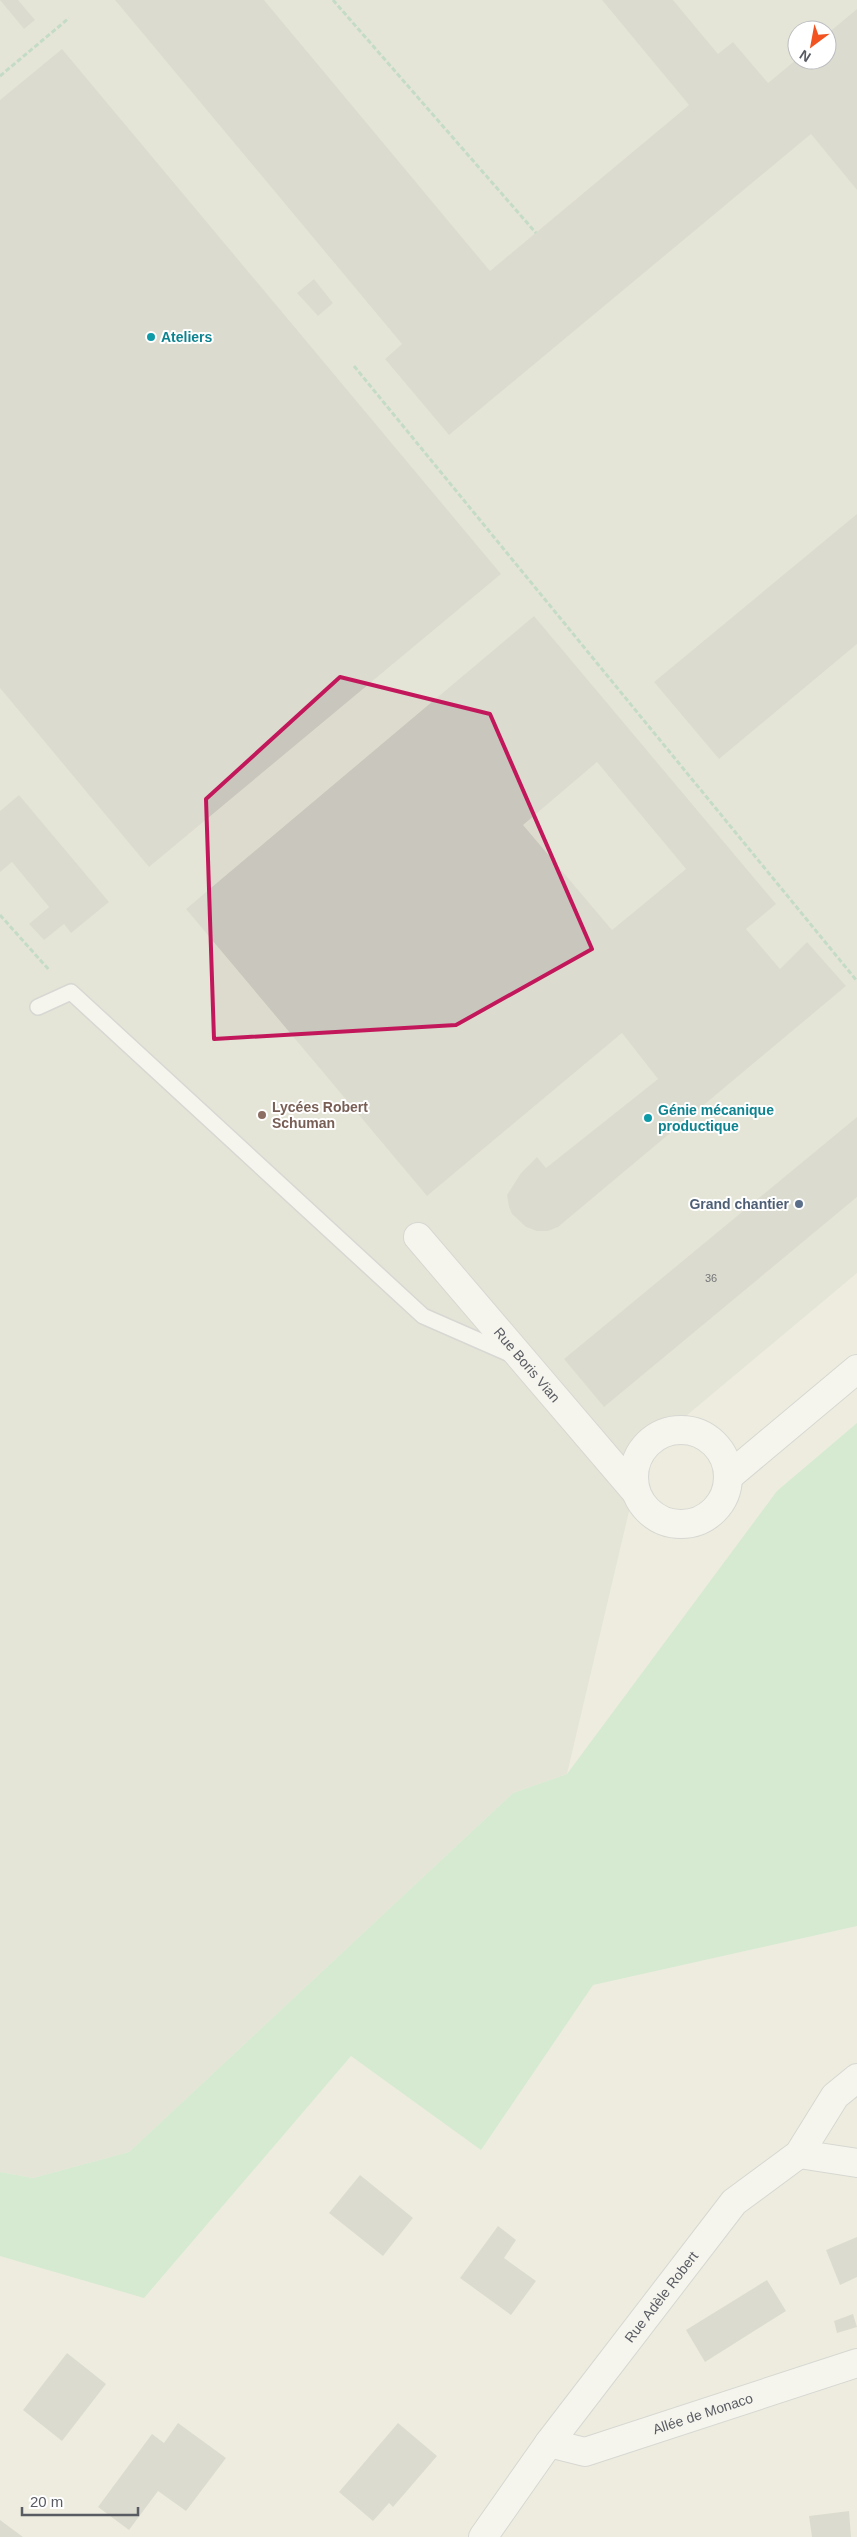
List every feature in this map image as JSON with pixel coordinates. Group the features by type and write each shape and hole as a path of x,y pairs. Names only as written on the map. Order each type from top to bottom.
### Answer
{"street":[{"name":"Rue Boris Vian","path":"418,1237 520,1359 635,1491"},
{"path":"728,1477 857,1369"},
{"path":"673,1430 690,1431 705,1436 717,1447 725,1461 728,1477 727,1490 721,1503 712,1513 701,1521 688,1524 674,1524 661,1521 641,1503 635,1491 633,1475 636,1459 645,1446 658,1435 673,1430"},
{"name":"Rue Adèle Robert","path":"483,2537 550,2443 734,2202 799,2154 835,2096 857,2078"},
{"path":"799,2154 857,2163"},
{"name":"Allée de Monaco","path":"550,2443 584,2452 857,2363"}],"lane":[{"path":"38,1007 71,992 423,1316 520,1359"}],"path":[{"path":"333,0 536,233"},
{"path":"0,76 68,18"},
{"path":"354,366 857,981"},
{"path":"0,915 54,975"}],"highlighted area":[{"path":"340,677 490,714 592,949 456,1025 214,1039 206,799"}],"shaded area":[{"name":"Lycées Robert Schuman","path":"0,0 857,0 857,1273 643,1452 567,1774 513,1793 129,2152 33,2178 0,2172"}],"green space":[{"path":"857,1423 857,1926 593,1985 481,2150 351,2056 144,2298 0,2256 0,2172 33,2178 129,2152 513,1793 567,1774 777,1491"}],"building":[{"path":"0,0 18,0 35,20 24,29"},
{"path":"115,0 264,0 490,271 689,105 602,0 673,0 718,54 733,42 768,83 787,67 787,70 837,70 837,26 857,9 857,190 811,134 449,435 385,359 402,344"},
{"name":"Ateliers","path":"62,49 501,574 149,867 0,688 0,100"},
{"path":"314,279 333,303 318,316 297,293"},
{"path":"857,514 857,644 719,759 654,682"},
{"path":"534,616 776,904 746,929 780,969 807,942 846,986 558,1227 548,1231 537,1231 526,1227 512,1214 509,1207 507,1195 521,1173 537,1157 546,1168 658,1079 622,1033 427,1196 186,909","holes":["597,762 686,869 612,930 523,825"]},
{"path":"19,795 109,902 71,933 64,924 44,940 29,924 49,907 12,862 0,872 0,811"},
{"path":"857,1117 857,1197 604,1407 564,1359"},
{"path":"360,2175 413,2218 383,2256 329,2213"},
{"path":"498,2226 516,2240 504,2258 536,2281 511,2315 460,2278"},
{"path":"857,2237 857,2277 840,2285 826,2250"},
{"path":"767,2280 786,2311 705,2362 686,2330"},
{"path":"853,2314 857,2327 837,2333 834,2321"},
{"path":"67,2353 106,2384 62,2441 23,2410"},
{"path":"178,2423 226,2458 186,2511 158,2491 129,2530 98,2507 152,2434 164,2443"},
{"path":"398,2423 437,2456 393,2507 389,2503 373,2521 339,2492"},
{"path":"849,2511 851,2537 812,2537 809,2516"},
{"path":"0,2520 23,2537 0,2537"}],"place":[{"name":"Ateliers","path":"151,337"},
{"name":"Lycées Robert Schuman","path":"262,1115"},
{"name":"Génie mécanique productique","path":"648,1118"},
{"name":"Grand chantier","path":"799,1204"}]}
